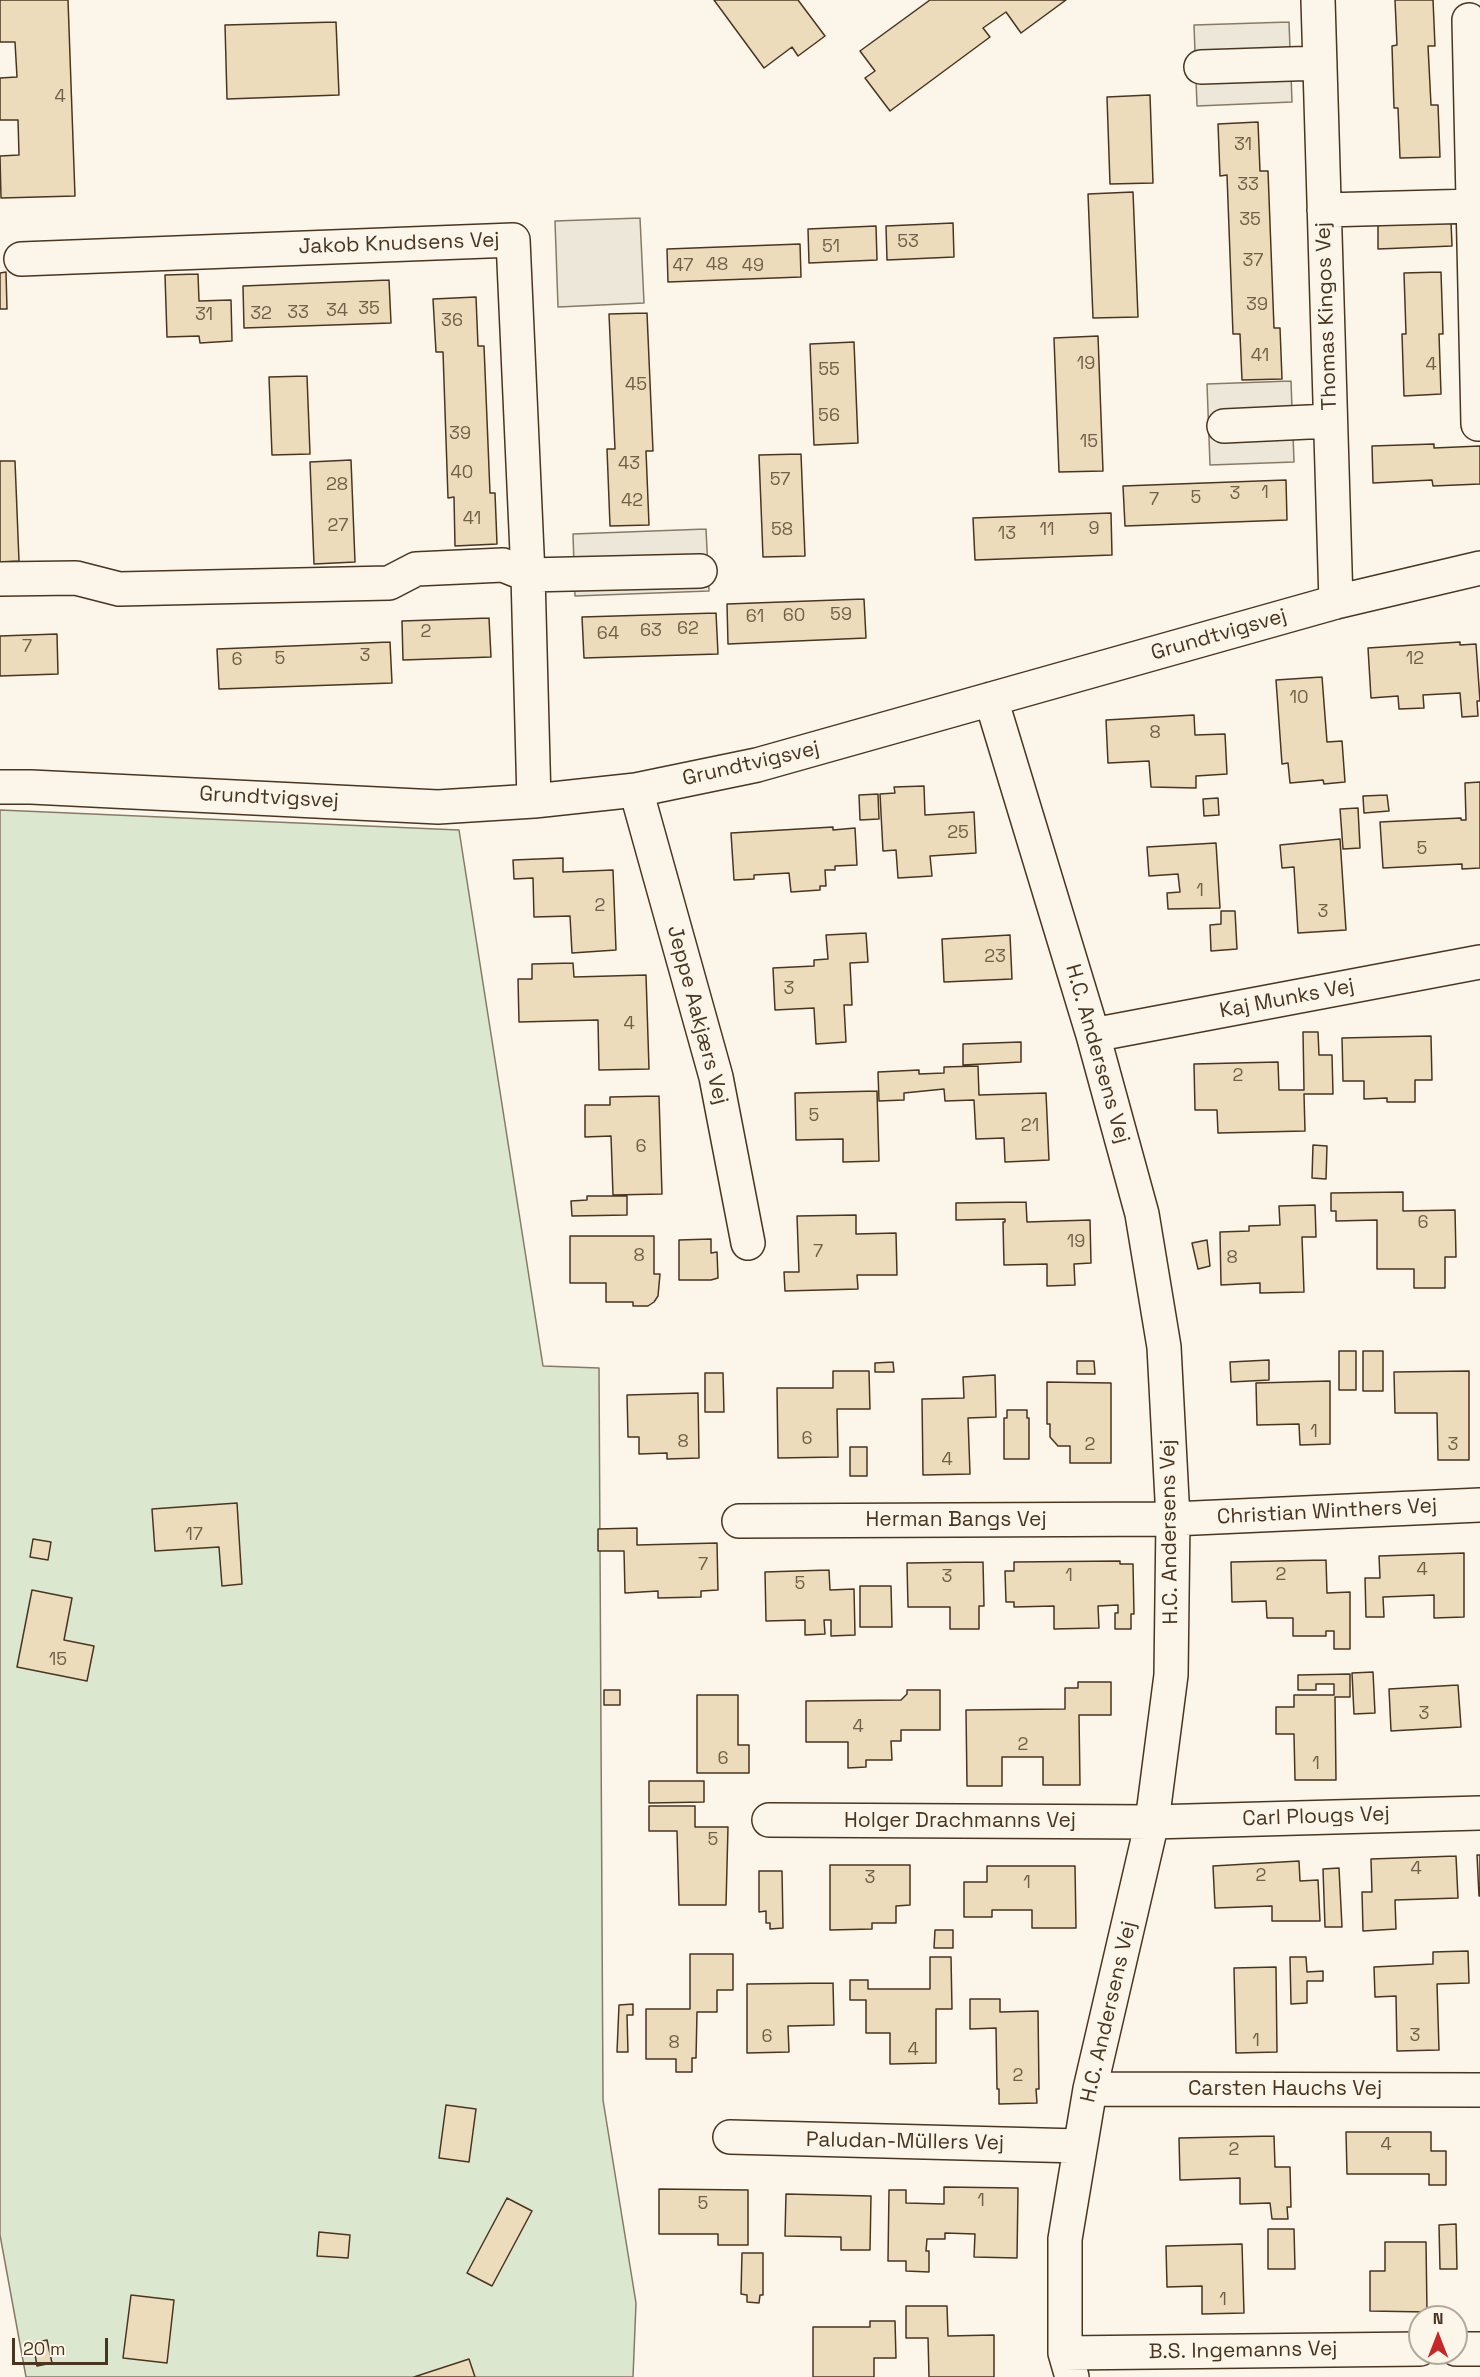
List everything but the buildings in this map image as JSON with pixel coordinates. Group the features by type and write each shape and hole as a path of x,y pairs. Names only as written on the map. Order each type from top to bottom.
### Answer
{"street":[{"name":"Thomas Kingos Vej","path":"1318,0 1336,602"},
{"path":"1469,20 1475,206 1478,424"},
{"path":"1201,67 1320,63"},
{"name":"Thomas Kingos Vej","path":"1324,210 1475,206"},
{"name":"Jakob Knudsens Vej","path":"21,259 513,240 528,575 534,801"},
{"name":"Thomas Kingos Vej","path":"1224,426 1330,421"},
{"path":"0,579 76,578 119,589 389,583 416,569 503,566 528,575 700,571"},
{"name":"Grundtvigsvej","path":"0,787 438,807 534,801 636,790 757,765 1336,602 1480,568"},
{"name":"H.C. Andersens Vej","path":"991,699 1093,1035 1142,1214 1164,1347 1173,1519 1171,1675 1152,1822 1090,2089 1065,2239 1069,2365"},
{"name":"Jeppe Aakjærs Vej","path":"636,790 716,1077 748,1243"},
{"name":"Kaj Munks Vej","path":"1093,1035 1480,962"},
{"name":"Christian Winthers Vej","path":"1173,1519 1480,1505"},
{"name":"Herman Bangs Vej","path":"739,1521 1173,1519"},
{"name":"Carl Plougs Vej","path":"1152,1822 1480,1813"},
{"name":"Holger Drachmanns Vej","path":"769,1820 1152,1822"},
{"name":"Carsten Hauchs Vej","path":"1090,2089 1480,2090"},
{"name":"Paludan-Müllers Vej","path":"730,2137 1080,2146"},
{"name":"B.S. Ingemanns Vej","path":"1069,2365 1408,2350"}],"green space":[{"path":"0,810 459,830 543,1366 599,1368 603,2100 636,2303 633,2377 26,2377 0,2235"}],"shaded area":[{"path":"1289,22 1292,102 1197,106 1194,25"},
{"path":"640,218 644,303 558,307 555,221"},
{"path":"1291,381 1294,462 1210,465 1207,384"},
{"path":"706,529 709,591 575,596 573,534"}]}
